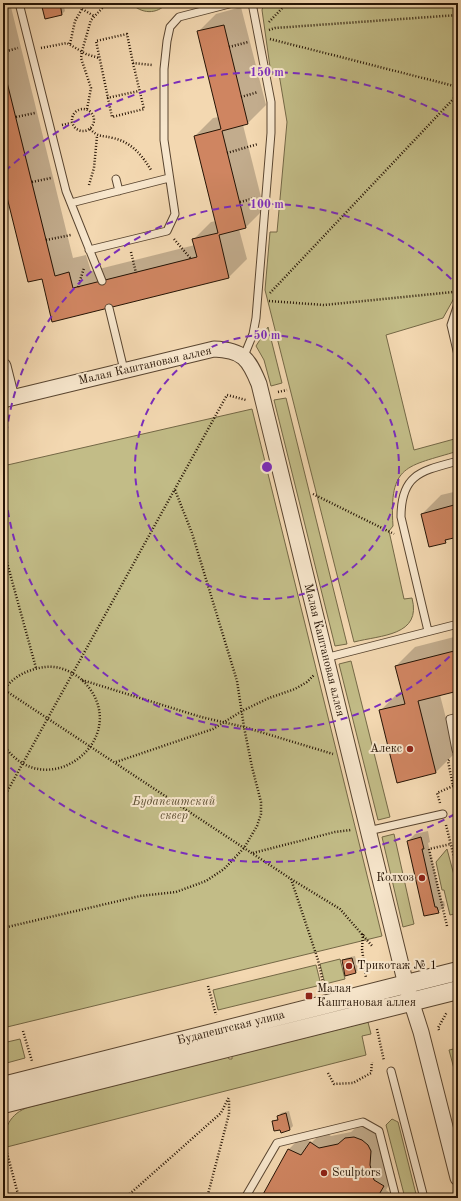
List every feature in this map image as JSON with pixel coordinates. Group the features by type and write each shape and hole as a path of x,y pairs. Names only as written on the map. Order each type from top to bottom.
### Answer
{"street":[{"name":"Малая Каштановая аллея","path":"7,399 214,349 229,350 244,356 252,366 259,384 325,658 363,831 412,1002 458,1178"},
{"path":"3,366 7,399"},
{"name":"Будапештская улица","path":"3,1086 458,971"},
{"name":"Будапештская улица","path":"5,1107 458,990"}],"lane":[{"path":"19,3 62,175 71,204 102,281"},
{"path":"89,250 167,231 175,214 168,178 164,140 165,66 167,41 170,28 179,17 233,3"},
{"path":"244,356 253,334 256,318 270,141 271,102 252,3"},
{"path":"71,204 168,178"},
{"path":"116,179 119,191"},
{"path":"458,304 451,325 458,355"},
{"path":"109,308 124,370"},
{"path":"428,631 401,517 401,499 405,487 418,475 432,468 458,461"},
{"path":"325,658 458,624"},
{"path":"457,750 450,719 458,717"},
{"path":"363,831 443,814"},
{"path":"391,1071 424,1198"},
{"path":"245,1198 277,1143 363,1122 379,1131 396,1198"}],"path":[{"path":"70,44 75,21 82,10 83,3"},
{"path":"87,110 91,88 81,58 82,51 91,20 107,3"},
{"path":"265,26 287,3"},
{"path":"82,10 94,16"},
{"path":"268,30 275,28 458,15"},
{"path":"126,34 133,63 144,109 112,117 96,41 126,34"},
{"path":"229,47 258,37 458,87"},
{"path":"31,50 70,44 99,58"},
{"path":"133,63 165,66"},
{"path":"241,97 268,90"},
{"path":"107,98 139,91"},
{"path":"264,301 458,94"},
{"path":"79,109 87,110 94,118 94,122 90,129 81,132 75,129 71,123 74,113 79,109"},
{"path":"16,117 46,110"},
{"path":"90,129 97,136 113,138 132,147 146,162 155,182"},
{"path":"83,200 94,172 97,136"},
{"path":"227,153 270,141"},
{"path":"32,182 62,175"},
{"path":"167,231 190,259"},
{"path":"46,240 82,232"},
{"path":"129,240 136,273"},
{"path":"273,301 324,305 458,292"},
{"path":"275,393 287,390"},
{"path":"3,798 176,490 227,395 245,400 250,399"},
{"path":"3,928 140,896 176,892 206,881 224,869 244,848 257,826 261,814 261,802 252,767 233,666 192,533 176,490"},
{"path":"313,494 389,532 406,537"},
{"path":"3,548 36,668"},
{"path":"3,744 9,753 22,764 37,769 53,770 68,766 81,758 91,746 99,723 99,711 90,689 73,673 61,668 36,668 18,676 3,690 48,717 91,746 291,879 340,909 373,947"},
{"path":"116,762 214,729 222,722 242,710 268,698 295,689 307,682 316,672"},
{"path":"82,680 340,756"},
{"path":"457,750 448,761 453,786 437,793 458,873"},
{"path":"253,854 335,832 363,831"},
{"path":"447,926 429,849 451,844"},
{"path":"291,879 318,960 324,988"},
{"path":"363,934 362,949 367,984"},
{"path":"208,986 216,1015"},
{"path":"439,1033 438,1028 449,1008"},
{"path":"376,1025 384,1060"},
{"path":"23,1030 32,1062"},
{"path":"328,1073 334,1084 353,1083 371,1073 372,1062"},
{"path":"125,1198 221,1113 229,1097 228,1114 207,1198"},
{"path":"7,1152 19,1198"}],"green space":[{"path":"131,3 167,3 159,10 149,12 135,7"},
{"path":"264,3 458,3 458,291 443,318 386,335 414,450 458,438 458,451 414,465 404,471 398,479 394,490 393,526 389,531 404,599 412,598 413,611 411,620 405,627 397,632 354,642 265,290 270,232 277,232 287,122 279,74 271,74 262,10"},
{"path":"268,327 282,383 271,386 264,360 256,346"},
{"path":"286,398 347,644 335,646 274,400"},
{"name":"Будапештский сквер","path":"252,409 382,936 3,1028 3,466"},
{"path":"351,661 390,817 378,820 339,664"},
{"path":"394,834 414,924 403,927 382,837"},
{"path":"447,849 458,890 458,913 450,915 444,890 442,890 436,862"},
{"path":"340,959 345,979 325,984 320,964"},
{"path":"316,965 321,985 218,1010 213,990"},
{"path":"368,1022 371,1034 362,1036 366,1055 3,1148 4,1134 12,1118 17,1113 29,1107 228,1057 229,1059 232,1059 232,1056"},
{"path":"20,1039 25,1058 3,1064 3,1043"},
{"path":"458,1048 458,1084 449,1050"},
{"path":"392,1119 398,1122 417,1198 405,1198 386,1125"}],"building":[{"path":"41,3 60,3 62,15 45,19"},
{"path":"224,25 248,124 222,131 246,228 219,235 229,278 52,322 42,279 28,282 3,181 3,66 55,276 69,272 73,288 197,257 192,239 218,233 194,136 221,129 197,31"},
{"path":"454,505 455,509 458,508 458,537 445,540 446,543 429,547 421,514"},
{"path":"458,650 458,691 418,701 436,773 397,783 379,710 405,704 395,666"},
{"name":"Колхоз","path":"421,837 424,849 422,849 435,907 437,907 439,913 424,916 407,841"},
{"path":"352,958 356,973 345,976 342,960"},
{"path":"286,1113 290,1130 281,1133 280,1130 274,1131 272,1121 278,1120 277,1116"},
{"name":"Sculptors","path":"354,1137 362,1140 368,1145 371,1151 370,1165 374,1180 384,1186 377,1198 261,1198 288,1149 301,1155 310,1142 319,1148 338,1144 345,1138"}],"place":[{"name":"Алекс","path":"410,749"},
{"name":"Колхоз","path":"422,878"},
{"name":"Трикотаж № 1","path":"349,966"},
{"name":"Малая Каштановая аллея","path":"309,996"},
{"name":"Sculptors","path":"324,1173"}]}
